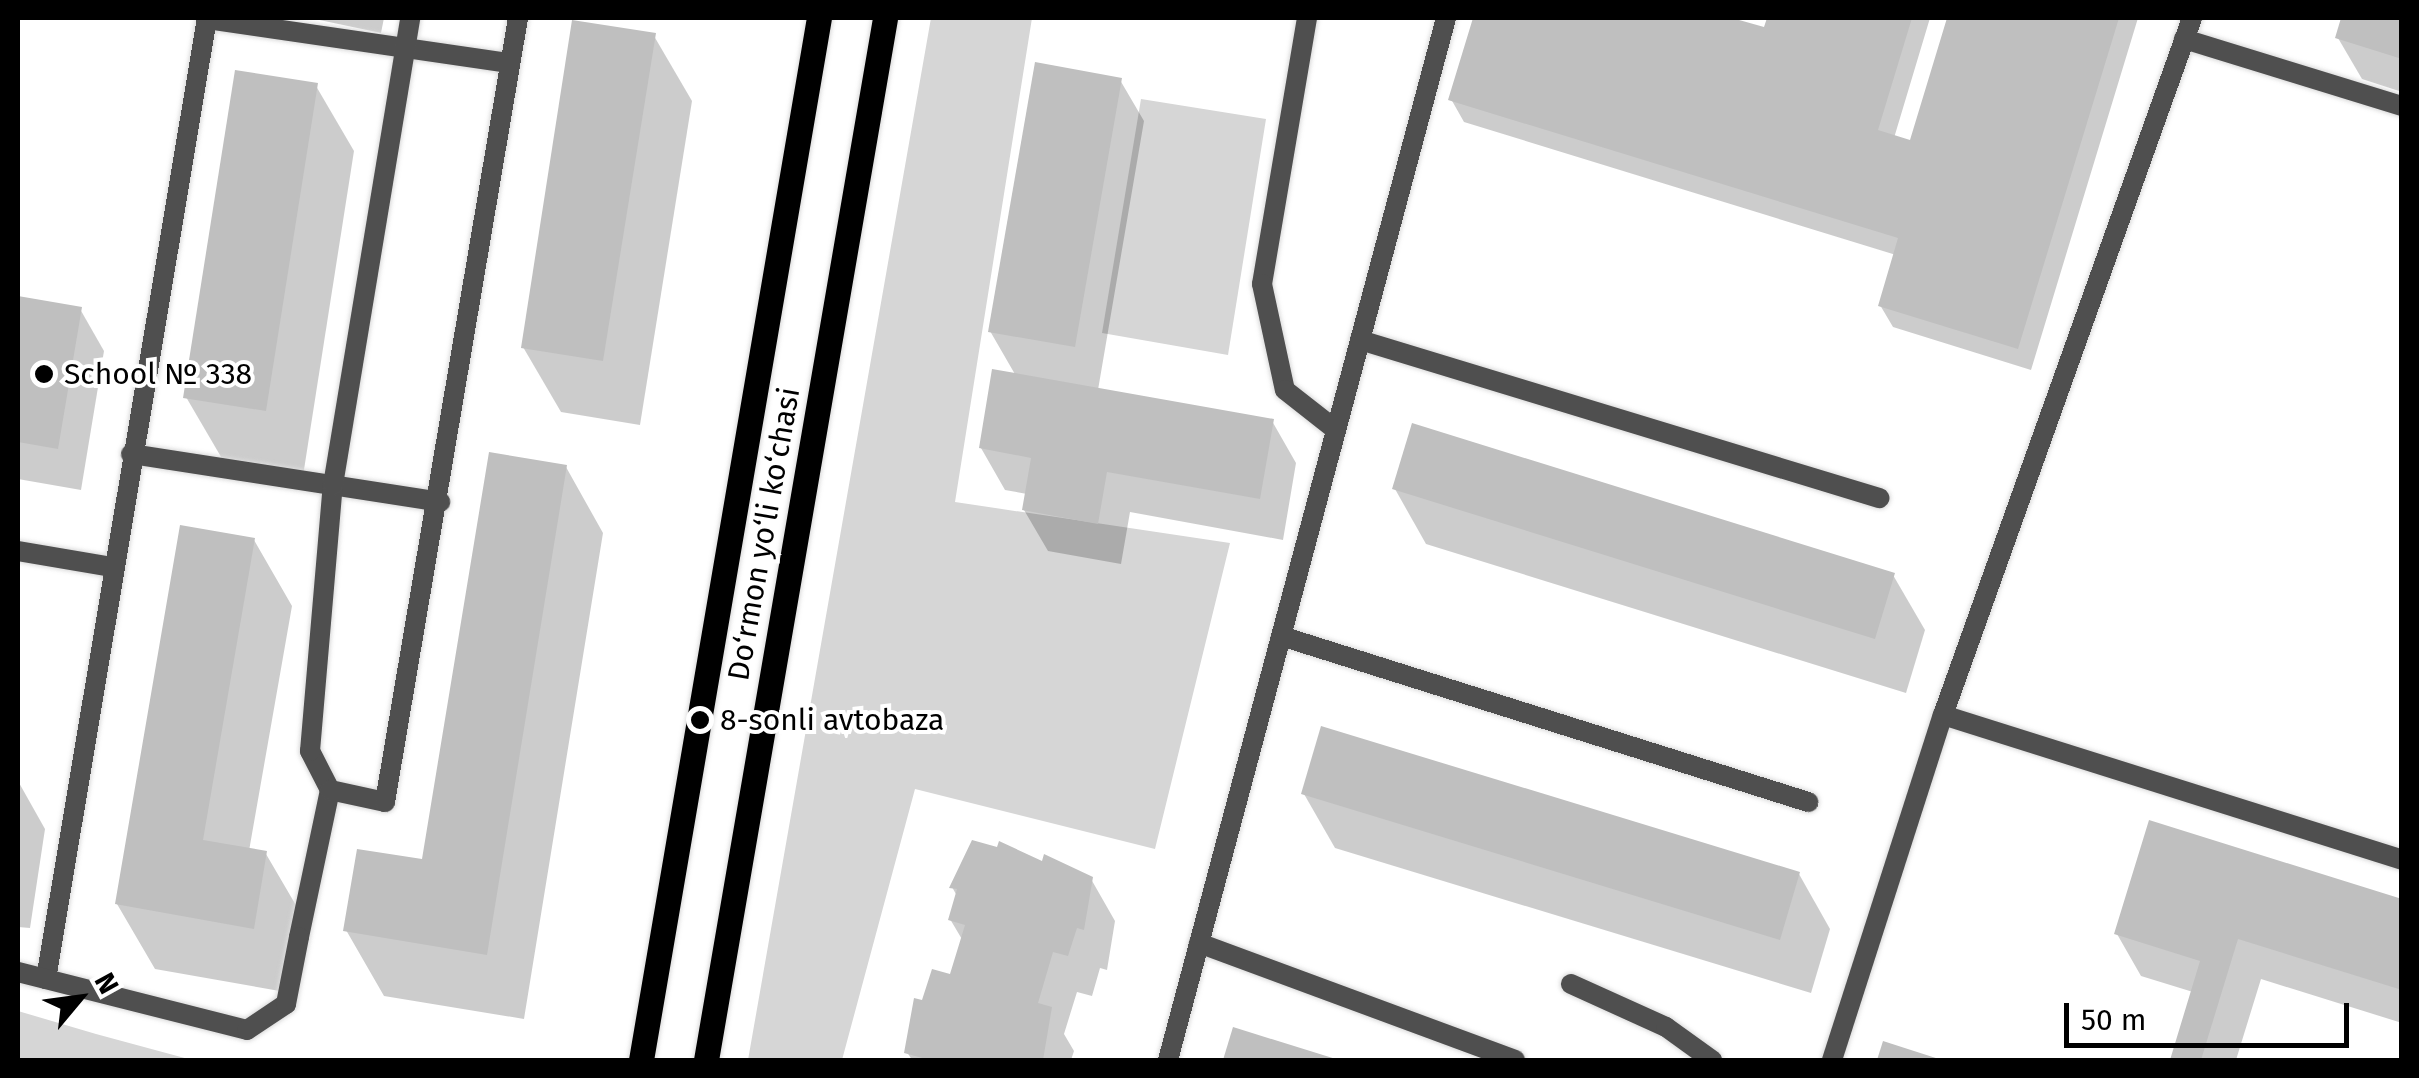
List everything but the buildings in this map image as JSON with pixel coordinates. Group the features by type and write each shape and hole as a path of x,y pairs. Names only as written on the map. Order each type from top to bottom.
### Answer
{"main road":[{"name":"Do‘rmon yo‘li ko‘chasi","path":"641,1060 820,18"},
{"name":"Do‘rmon yo‘li ko‘chasi","path":"706,1060 885,18"}],"street":[{"path":"46,979 207,18 510,63"},
{"path":"18,972 247,1030 286,1004 330,790 310,751 333,485 410,18"},
{"path":"330,790 385,802 440,502 518,18"},
{"path":"1307,18 1262,284 1285,390 1336,430"},
{"path":"1168,1060 1446,18"},
{"path":"1832,1060 1944,715 2192,18"},
{"path":"2184,39 2402,106"},
{"path":"1360,340 1880,498"},
{"path":"131,454 440,502"},
{"path":"18,550 112,567"},
{"path":"1281,636 1808,802"},
{"path":"1944,715 2402,860"},
{"path":"1199,943 1515,1060"},
{"path":"1571,984 1666,1027 1712,1060"}],"shaded area":[{"path":"931,18 1032,18 955,502 1230,543 1155,849 915,789 842,1060 748,1060"},
{"path":"1141,99 1266,119 1228,355 1102,333"},
{"path":"18,1011 96,1034 192,1060 18,1060"}],"place":[{"name":"School № 338","path":"44,374"},
{"name":"8-sonli avtobaza","path":"700,720"}]}
